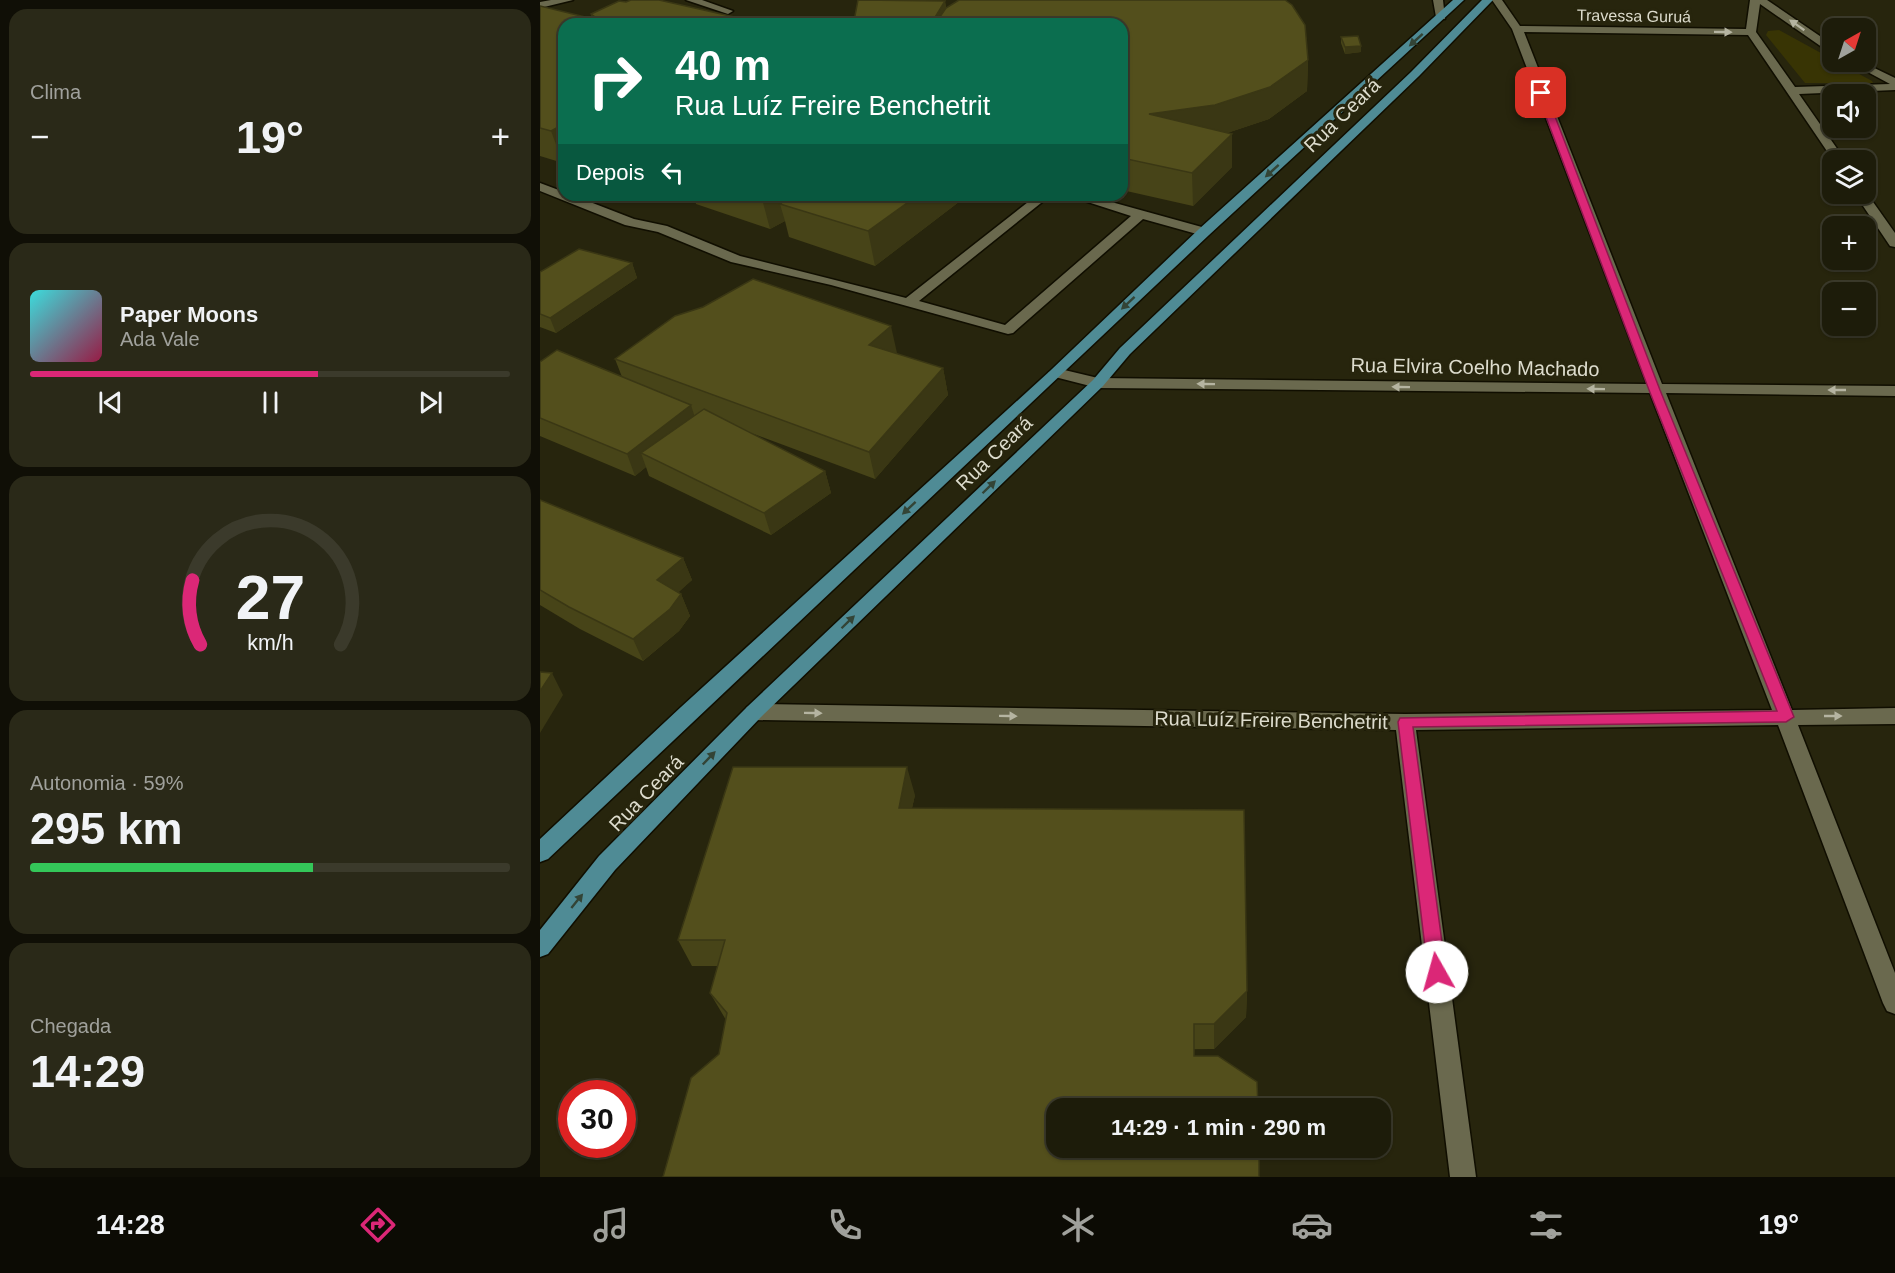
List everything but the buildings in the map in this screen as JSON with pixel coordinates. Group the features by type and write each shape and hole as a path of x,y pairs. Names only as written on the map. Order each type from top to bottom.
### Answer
{"main road":[{"name":"Rua Ceará","path":"540,853 696,704 1056,373 1204,232 1459,0"},
{"name":"Rua Ceará","path":"540,947 608,863 754,712 1098,383 1125,351 1415,74 1488,0"}],"street":[{"path":"540,5 568,0"},
{"path":"691,0 728,11"},
{"path":"1438,0 1441,17"},
{"path":"1497,0 1517,29 1655,390 1786,717 1895,1003"},
{"path":"1755,0 1751,32 1832,150"},
{"path":"1760,0 1822,42"},
{"name":"Travessa Guruá","path":"1517,29 1751,32"},
{"path":"1874,72 1895,82"},
{"path":"1791,91 1895,87"},
{"path":"540,187 558,194"},
{"path":"576,201 630,222 662,229 736,260 1008,330 1140,215"},
{"path":"908,303 1037,201"},
{"path":"1092,201 1204,232"},
{"path":"1869,204 1895,243"},
{"name":"Rua Elvira Coelho Machado","path":"1056,373 1098,383 1895,391"},
{"name":"Rua Luíz Freire Benchetrit","path":"754,712 1405,722 1895,716"},
{"path":"1405,722 1463,1177"}],"shaded area":[{"path":"1779,30 1822,54 1822,72 1856,72 1873,83 1805,83 1766,35 1768,31"}],"route":[{"path":"1437,972 1405,722 1786,717 1655,390 1541,93"}]}
